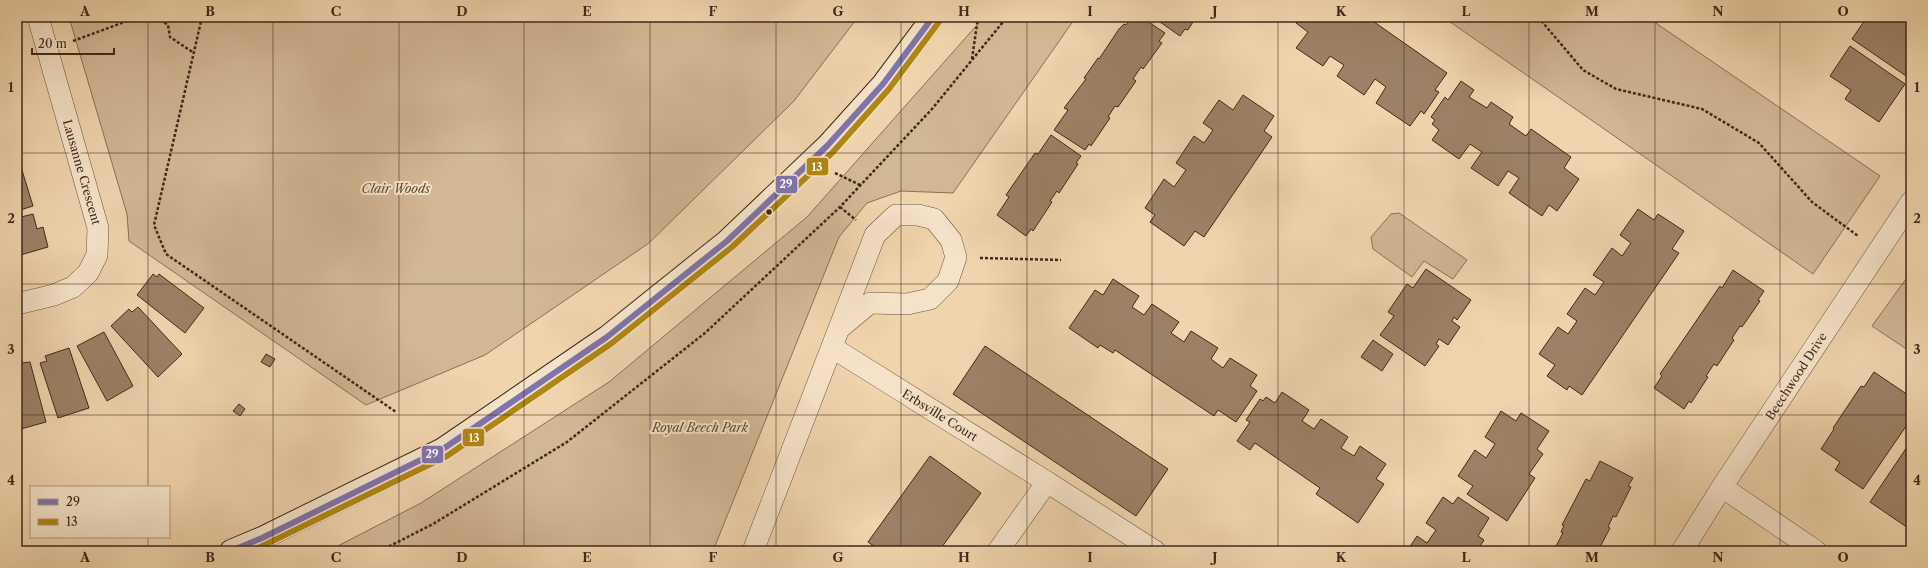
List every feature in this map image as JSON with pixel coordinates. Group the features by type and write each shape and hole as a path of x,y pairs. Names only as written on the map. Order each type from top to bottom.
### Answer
{"main road":[{"path":"230,551 262,538 443,449 607,337 727,241 827,146 883,84 933,17"}],"street":[{"name":"Lausanne Crescent","path":"17,304 54,295 73,287 88,273 97,255 98,228 38,17"},
{"name":"Beechwood Drive","path":"1682,551 1722,487 1911,202"},
{"path":"753,551 833,348 875,235 896,215 918,215 934,219 951,240 956,257 948,281 930,299 907,304 870,304 841,327"},
{"name":"Erbsville Court","path":"833,348 1155,551"},
{"path":"998,551 1047,482"},
{"path":"1722,487 1816,551"}],"path":[{"path":"73,41 138,17"},
{"path":"156,17 168,25 170,37 194,53"},
{"path":"202,17 154,225 166,254 396,412"},
{"path":"972,60 978,17"},
{"path":"380,551 433,524 567,442 705,333 840,207 932,108 1007,17"},
{"path":"1538,17 1583,70 1616,89 1702,109 1759,142 1812,202 1859,237"},
{"path":"956,257 1061,260"}],"green space":[{"name":"Clair Woods","path":"69,17 858,17 794,101 649,243 485,355 366,405 129,241 127,214"},
{"name":"Royal Beech Park","path":"984,17 1076,17 953,193 901,191 867,203 839,237 713,551 328,551 421,503 609,382 807,217"},
{"path":"1443,17 1647,17 1880,176 1813,274"},
{"path":"1399,213 1467,260 1453,279 1424,261 1412,277 1373,249 1371,237 1391,214"},
{"path":"1911,272 1911,352 1872,326"}],"building":[{"path":"1132,17 1141,17 1165,33 1159,41 1162,43 1143,69 1141,67 1133,79 1136,81 1118,107 1115,106 1108,117 1110,118 1091,146 1089,144 1085,150 1054,130 1068,110 1064,108 1086,79 1084,78 1119,29 1124,24 1126,25"},
{"path":"1153,17 1196,17 1188,30 1185,29 1180,36"},
{"path":"1300,17 1367,17 1447,73 1435,90 1439,92 1424,114 1421,111 1410,126 1376,103 1386,87 1375,79 1364,95 1337,76 1344,65 1330,56 1323,66 1296,48 1308,32 1296,23"},
{"path":"1867,17 1899,17 1911,25 1911,75 1909,78 1852,39"},
{"path":"1850,46 1905,84 1879,122 1845,99 1851,90 1830,76"},
{"path":"1461,81 1474,90 1469,97 1487,108 1491,102 1513,117 1509,124 1526,136 1531,129 1571,157 1564,168 1579,179 1557,211 1549,205 1542,216 1509,193 1519,178 1508,171 1498,186 1471,168 1482,152 1470,144 1459,159 1432,140 1439,130 1432,124 1435,120 1431,117 1445,97 1448,100"},
{"path":"1243,95 1274,116 1264,131 1272,137 1204,237 1195,231 1184,246 1150,222 1155,215 1145,208 1164,179 1174,187 1186,170 1176,163 1194,136 1204,143 1213,130 1203,123 1219,100 1233,110"},
{"path":"1051,135 1081,156 1076,163 1078,164 1059,193 1057,191 1050,201 1052,202 1033,231 1031,229 1026,236 997,215 1009,197 1006,195 1035,153 1038,154"},
{"path":"21,167 33,206 17,211 17,168"},
{"path":"1638,209 1654,220 1658,214 1684,231 1672,249 1679,253 1582,395 1569,386 1567,390 1547,376 1555,365 1539,354 1558,327 1568,334 1577,321 1567,314 1585,288 1595,295 1604,282 1593,275 1612,248 1622,256 1631,243 1620,235"},
{"path":"33,214 37,229 43,227 48,247 17,256 17,218"},
{"path":"1426,269 1471,300 1457,320 1454,317 1452,321 1460,327 1448,345 1439,339 1436,344 1439,346 1425,366 1380,335 1394,316 1388,312 1407,284 1413,288"},
{"path":"1733,270 1764,291 1758,300 1760,301 1742,327 1740,326 1732,338 1734,340 1717,366 1714,364 1706,376 1708,377 1691,403 1689,401 1684,409 1654,388 1662,376 1660,374 1720,286 1722,288"},
{"path":"153,274 157,277 159,274 204,308 185,333 137,295"},
{"path":"1113,279 1139,296 1132,307 1144,315 1152,304 1179,322 1171,333 1184,342 1191,331 1218,348 1211,359 1223,368 1230,358 1257,375 1250,386 1257,391 1236,422 1218,410 1214,416 1115,350 1113,353 1100,345 1098,348 1069,328 1095,290 1103,295"},
{"path":"138,307 182,354 158,377 111,326 129,309 132,312"},
{"path":"104,332 133,386 107,401 77,346"},
{"path":"1373,340 1393,354 1382,371 1361,357"},
{"path":"985,346 1168,469 1136,516 953,394"},
{"path":"69,348 89,408 58,418 40,363 47,361 45,356"},
{"path":"266,354 275,359 270,367 261,362"},
{"path":"22,360 22,363 30,362 46,422 17,430 17,362"},
{"path":"1874,372 1911,397 1906,407 1911,410 1911,419 1863,489 1835,470 1840,462 1821,449 1861,386 1864,387"},
{"path":"1282,392 1309,410 1302,421 1314,429 1321,419 1348,437 1341,448 1354,456 1360,446 1386,464 1376,479 1384,484 1358,523 1316,494 1320,488 1255,443 1250,450 1237,441 1250,422 1246,420 1260,399 1263,401 1266,397 1275,403"},
{"path":"239,404 245,409 240,416 233,411"},
{"path":"1501,411 1516,421 1521,413 1549,431 1537,449 1543,454 1529,474 1535,478 1507,521 1467,494 1473,486 1458,476 1475,450 1486,458 1495,444 1485,437"},
{"path":"1911,441 1911,530 1870,502"},
{"path":"930,456 981,493 939,551 881,551 868,542"},
{"path":"1600,461 1633,478 1628,486 1631,487 1616,517 1613,516 1608,527 1610,528 1598,551 1562,551 1555,548 1563,533 1561,532 1564,526 1562,525 1586,479 1590,481"},
{"path":"1443,497 1453,504 1458,497 1489,518 1478,536 1484,540 1477,551 1407,551 1417,536 1427,543 1436,530 1426,523"}],"transit line":[{"name":"29","path":"231,551 262,538 443,449 607,337 727,241 827,146 883,84 933,17"},
{"name":"13","path":"252,551 447,456 612,343 732,247 833,152 889,89 939,22"}]}
